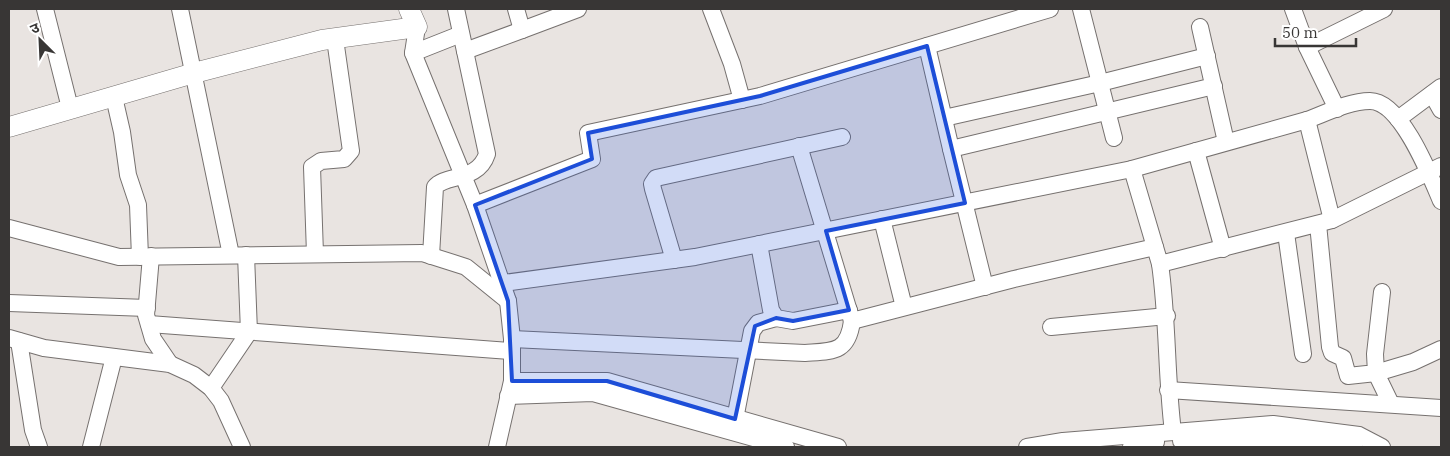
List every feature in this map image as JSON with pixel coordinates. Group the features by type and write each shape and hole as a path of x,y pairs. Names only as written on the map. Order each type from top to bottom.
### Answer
{"main road":[{"path":"9,127 194,73 413,18"}],"street":[{"path":"45,9 70,108"},
{"path":"431,256 436,187 440,182 465,177 485,159 487,147 456,9"},
{"path":"516,9 522,30"},
{"path":"465,51 578,9"},
{"path":"711,9 729,56 742,100"},
{"path":"476,205 592,159 588,132 742,100 1050,9"},
{"path":"1081,9 1114,138"},
{"path":"1293,9 1307,47 1337,109"},
{"path":"1307,47 1384,9"},
{"path":"179,10 238,255 250,332 211,388"},
{"path":"413,18 413,53 476,205 504,283 508,301 511,345 510,388 498,447"},
{"path":"1200,27 1226,142"},
{"path":"413,53 461,34"},
{"path":"315,254 312,167 320,161 344,159 351,151 334,39"},
{"path":"927,46 985,287"},
{"path":"944,118 1100,83 1207,56"},
{"path":"951,149 1214,86"},
{"path":"1398,119 1437,90 1441,110"},
{"path":"114,96 122,132 128,175 138,205 146,257 148,316 153,339 170,364"},
{"path":"504,283 674,260 826,231 1132,168 1307,120 1358,102 1377,101 1387,106 1398,119 1435,169 1441,201"},
{"path":"1307,120 1325,222 1330,351 1343,358 1348,376 1376,373 1413,362 1441,349"},
{"path":"674,260 653,189 652,184 656,178 842,137"},
{"path":"9,302 148,316 250,332 511,345 830,352 846,344 850,333 851,316 799,146"},
{"path":"1196,151 1223,249"},
{"path":"1132,168 1160,264 1167,316 1168,390 1173,432"},
{"path":"1160,264 1325,222 1435,169"},
{"path":"882,219 904,307"},
{"path":"9,228 119,257 422,253 466,267 508,301"},
{"path":"1286,233 1304,354"},
{"path":"759,244 771,310 776,318"},
{"path":"735,419 748,351 755,326 776,318 793,322 851,316 904,307 1156,247"},
{"path":"1382,292 1374,354 1376,373 1391,404"},
{"path":"1051,327 1167,316"},
{"path":"39,447 17,383 14,340 44,348 170,364 194,375 211,388 221,401 242,447"},
{"path":"91,447 114,357"},
{"path":"510,388 607,381 838,447"},
{"path":"510,388 594,393 786,447"},
{"path":"1168,390 1441,408"},
{"path":"1028,447 1063,441 1273,424 1359,435 1382,447"},
{"path":"1131,447 1156,442 1231,444 1289,439 1355,447"}],"highlighted area":[{"path":"927,46 965,203 826,231 849,310 793,321 776,318 755,326 735,419 607,381 512,381 508,301 475,205 592,159 588,133 760,96"}]}
